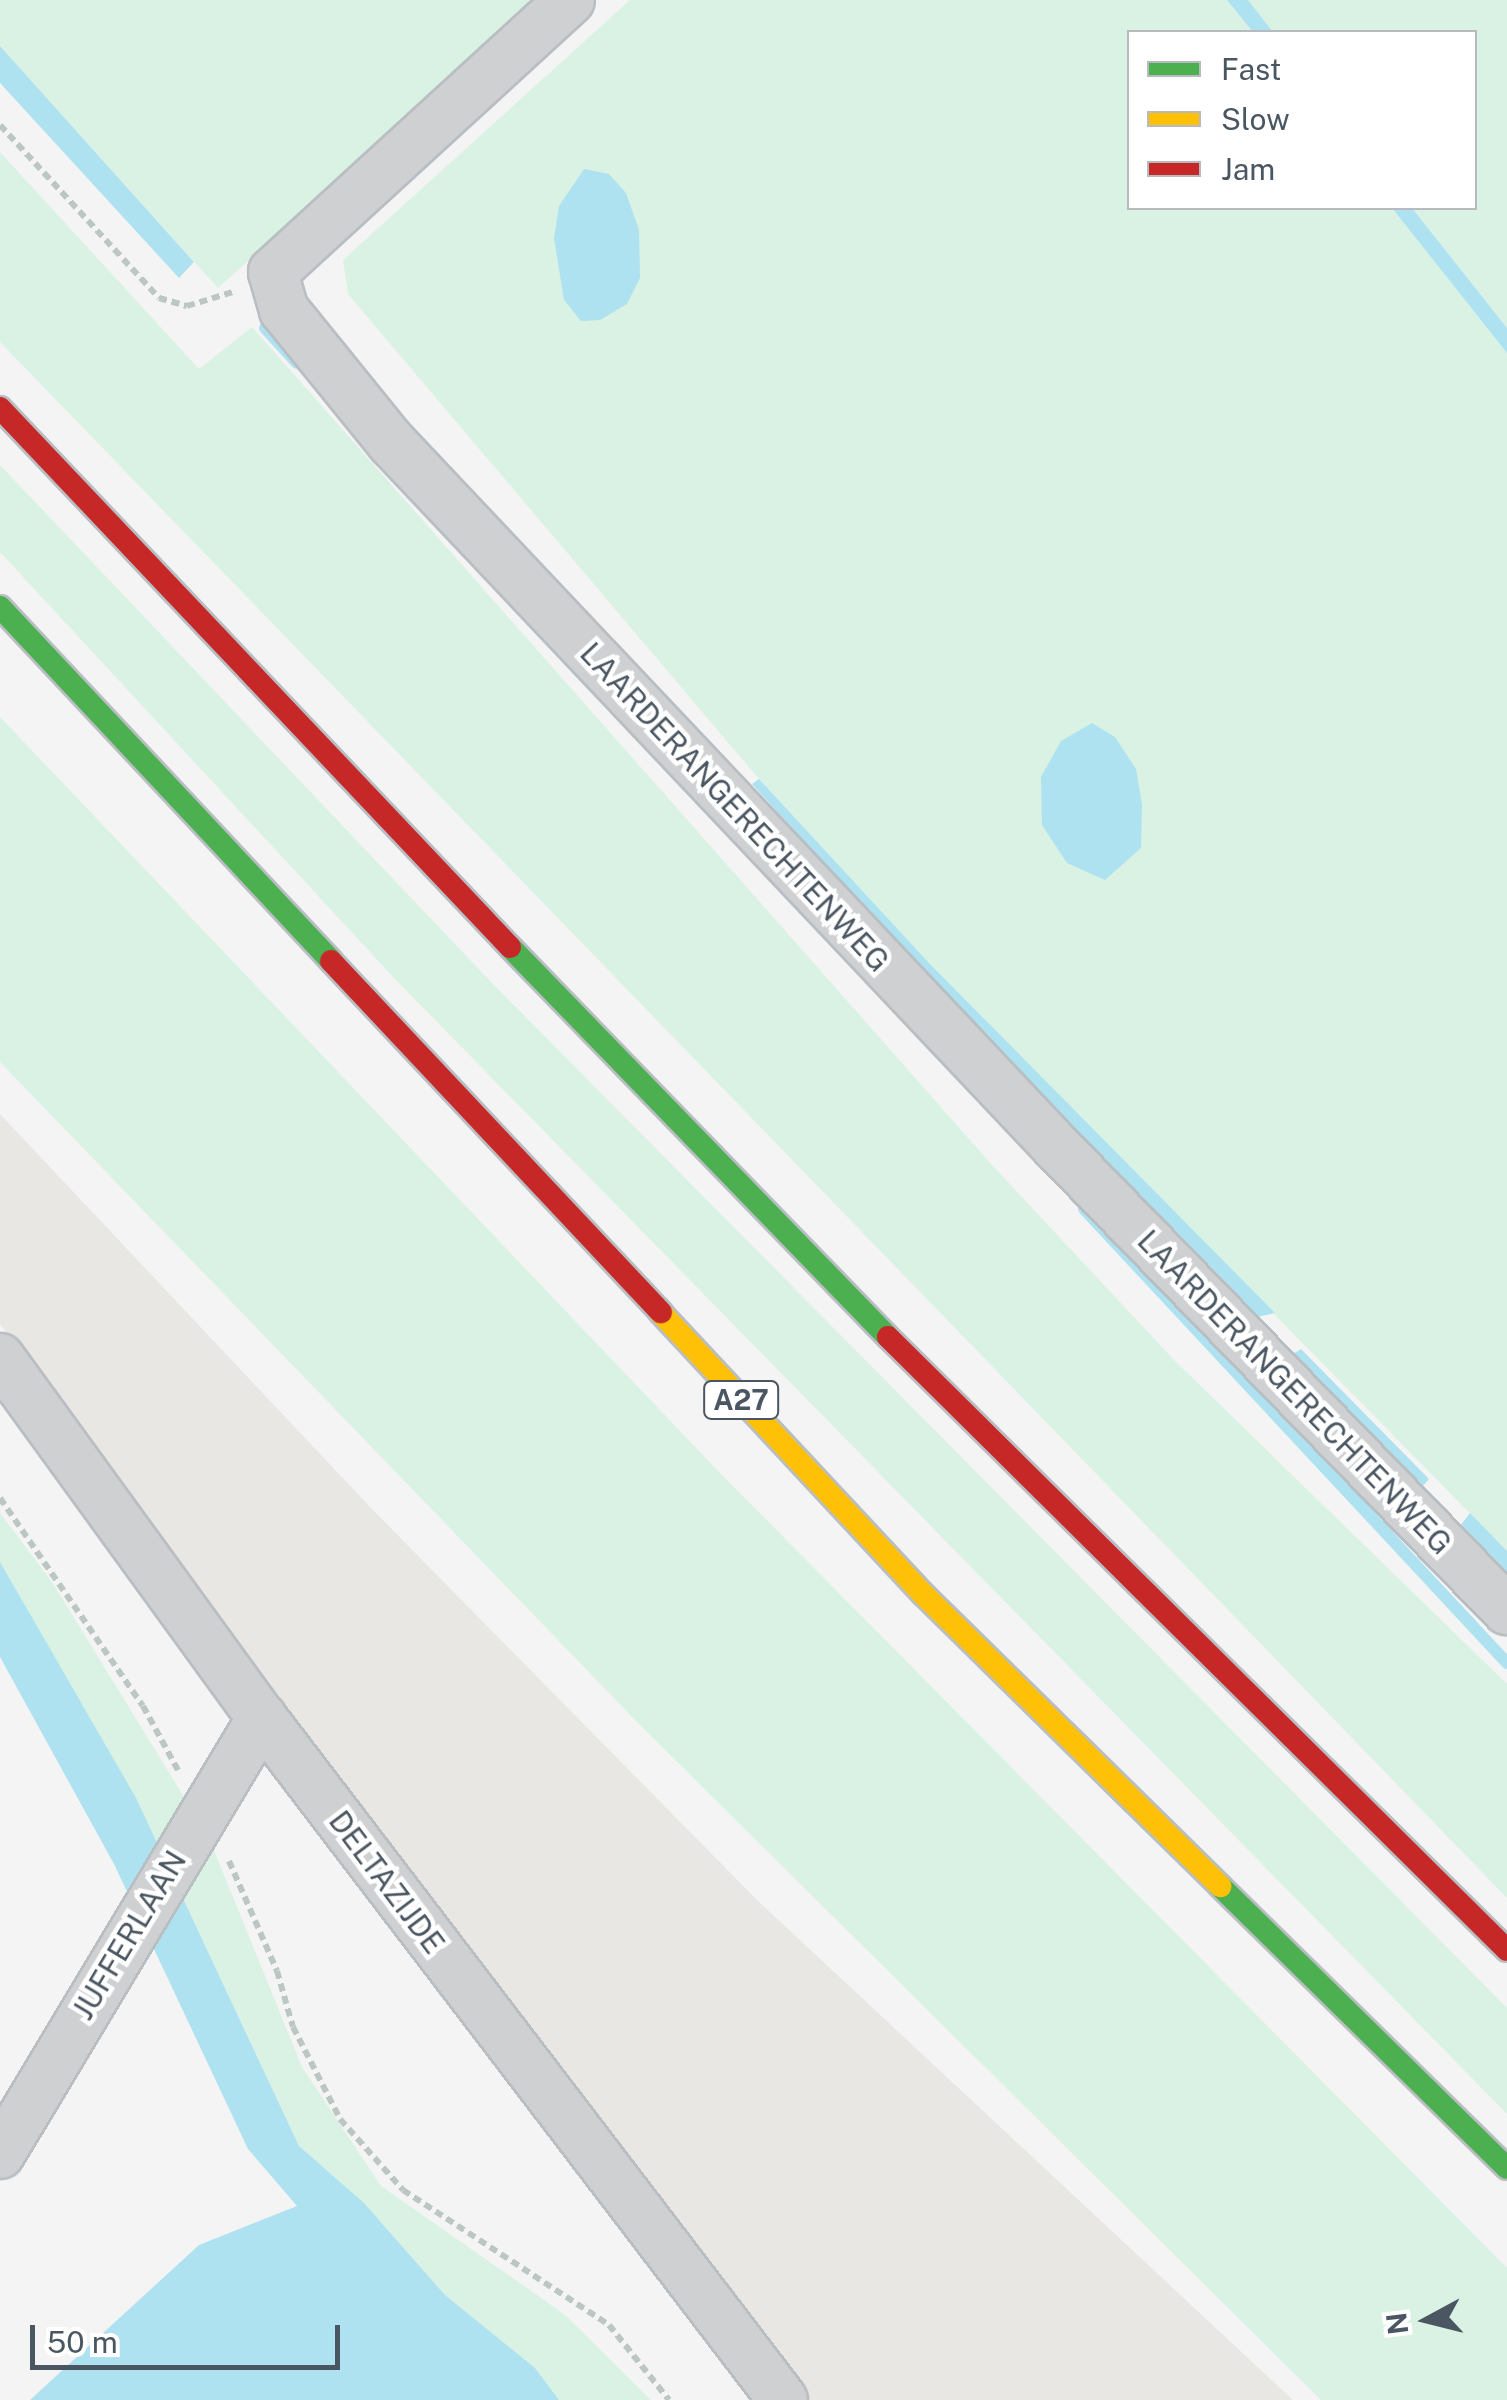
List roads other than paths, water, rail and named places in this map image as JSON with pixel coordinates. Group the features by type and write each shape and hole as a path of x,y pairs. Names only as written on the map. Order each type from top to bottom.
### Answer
{"highway":[{"path":"0,408 660,1105 1062,1514 1507,1950"},
{"name":"A27","path":"0,608 924,1594 1507,2168"}],"street":[{"name":"LAARDERANGERECHTENWEG","path":"570,0 273,272 284,310 391,442 1052,1142 1507,1610"},
{"name":"DELTAZIJDE","path":"0,1358 262,1718 783,2400"},
{"name":"JUFFERLAAN","path":"0,2154 112,1960 262,1718"}],"water":[{"path":"1227,0 1248,0 1271,30 1251,30"},
{"path":"0,46 194,262 179,278 0,83"},
{"path":"584,169 609,174 626,193 639,230 640,278 627,304 600,320 581,321 564,300 554,238 559,206"},
{"path":"1394,210 1414,210 1507,328 1507,353"},
{"path":"1092,723 1115,737 1136,769 1142,804 1141,848 1105,880 1067,863 1042,825 1041,777 1061,741"},
{"path":"759,779 929,963 1275,1313 1257,1317 1062,1125 752,784"},
{"path":"1301,1349 1429,1479 1422,1487 1288,1357"},
{"path":"1470,1513 1507,1551 1507,1574 1460,1526"},
{"path":"0,1562 136,1798 299,2146 364,2203 445,2295 535,2368 559,2400 30,2400 199,2245 297,2206 248,2149 114,1864 0,1657"}],"waterway":[{"path":"265,328 297,363"},
{"path":"1084,1209 1507,1663"}]}
